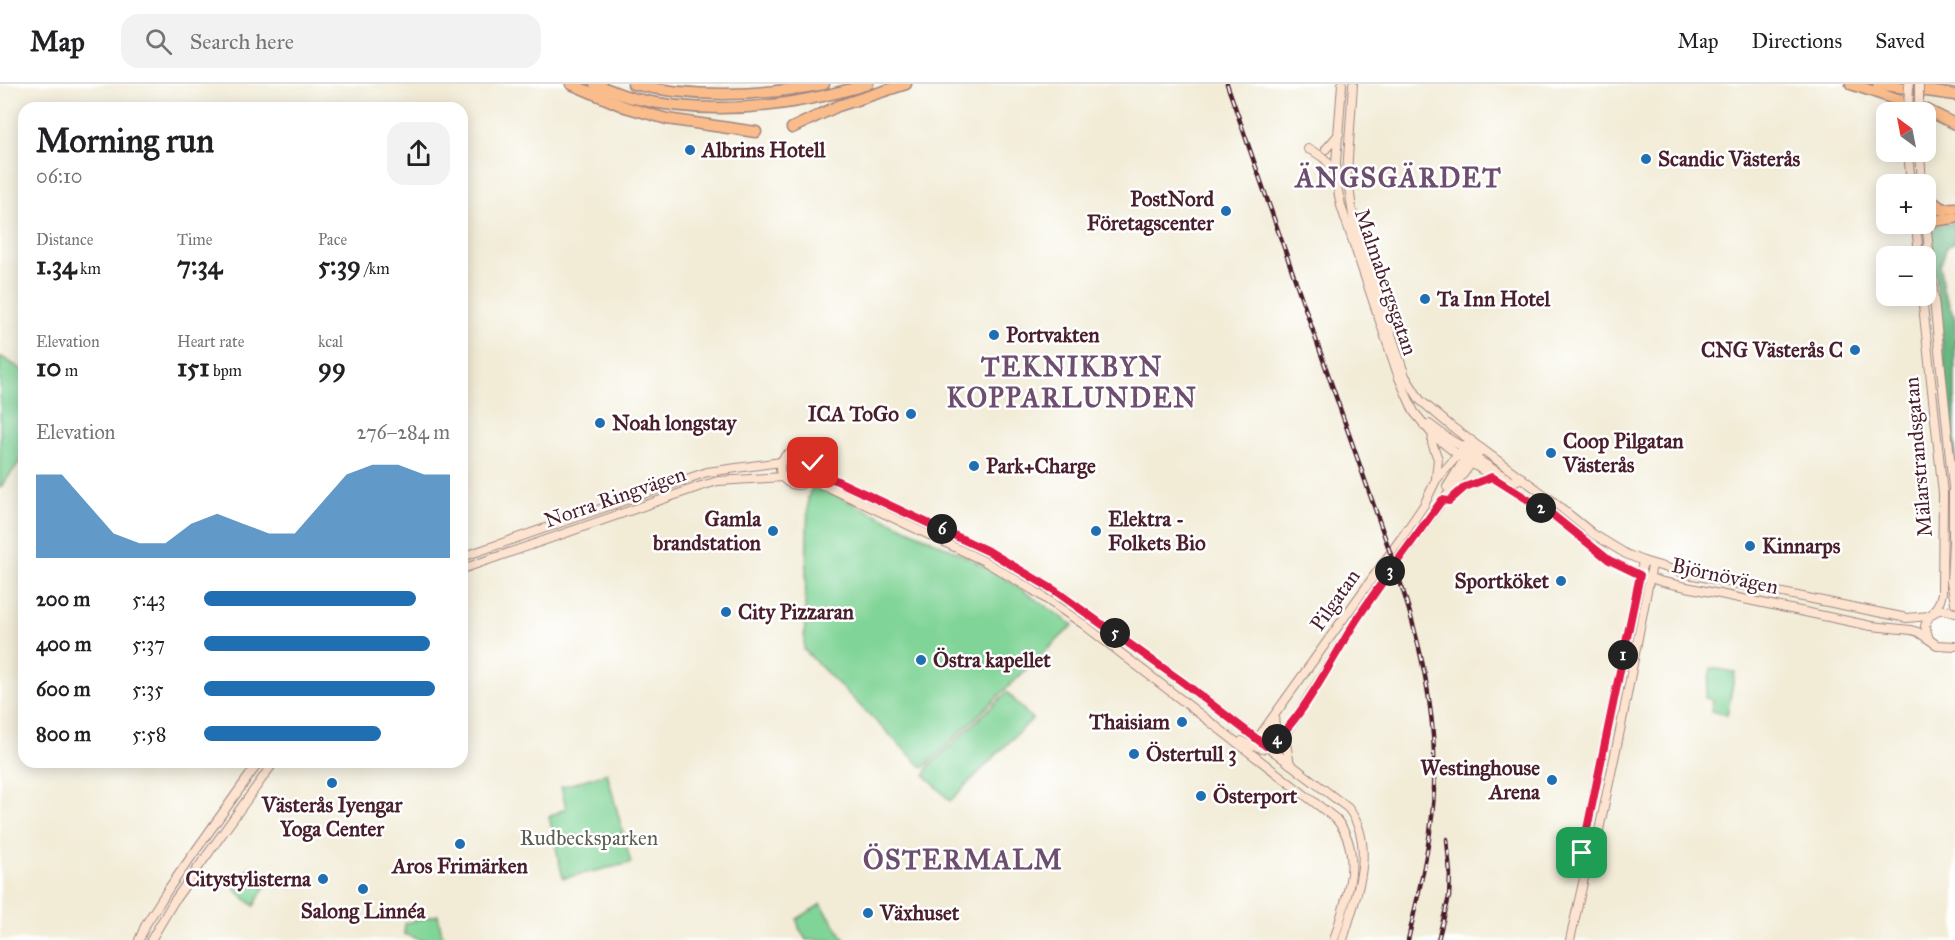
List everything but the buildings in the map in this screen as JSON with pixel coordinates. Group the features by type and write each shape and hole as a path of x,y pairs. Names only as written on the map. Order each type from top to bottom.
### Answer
{"highway":[{"path":"571,84 625,107 667,119 756,132"},
{"path":"595,84 636,99 722,108 770,105 818,97 868,84"},
{"path":"633,84 685,93 746,94 824,84"},
{"path":"792,128 838,106 906,84"},
{"path":"1851,84 1927,110 1955,124"},
{"path":"1878,84 1955,95"},
{"path":"1936,202 1950,209"},
{"path":"1936,222 1955,218"}],"main road":[{"name":"Malmabergsgatan","path":"1342,84 1335,176 1341,206 1399,378 1414,412 1433,435 1467,453 1482,448"},
{"name":"Malmabergsgatan","path":"1353,84 1347,173 1354,223 1405,376 1420,400 1452,427 1467,453"},
{"path":"1908,102 1909,84"},
{"path":"1919,84 1919,102"},
{"path":"1326,148 1339,134"},
{"path":"1308,148 1320,154 1330,163 1335,176"},
{"path":"1338,148 1350,150"},
{"name":"Mälarstrandsgatan","path":"1929,234 1953,487 1951,582 1955,603"},
{"name":"Mälarstrandsgatan","path":"1923,306 1944,531 1942,593 1931,615"},
{"path":"1424,425 1429,424 1467,453 1514,482 1522,478"},
{"path":"1433,435 1432,442 1438,459 1436,480"},
{"name":"Pilgatan","path":"1274,717 1407,530 1424,505 1436,480 1467,453 1482,448"},
{"name":"Björnövägen","path":"1482,448 1593,534 1626,554 1652,565 1907,618 1931,615 1941,609 1955,613"},
{"path":"1334,940 1349,885 1353,855 1343,828 1327,812 1262,762 1260,746 1247,731 1045,584 990,552 831,478 813,463 806,453 795,451 788,454 781,462 781,471 783,477 790,483 798,484 807,481 826,486 984,561 1034,590 1083,624 1221,731 1260,746 1290,764 1348,808 1360,829 1361,873 1343,940"},
{"name":"Pilgatan","path":"1260,746 1281,736 1296,717 1358,618 1402,553 1442,500 1467,453"},
{"name":"Björnövägen","path":"1467,453 1492,477 1554,516 1609,560 1640,575 1663,582 1871,626 1911,630 1937,645 1953,645"},
{"name":"Norra Ringvägen","path":"468,555 707,472 781,462"},
{"path":"807,481 814,470 813,463"},
{"name":"Norra Ringvägen","path":"468,567 718,481 783,477"},
{"path":"1442,500 1449,501 1465,487 1492,477"},
{"path":"1554,516 1561,507"},
{"path":"1589,856 1582,854 1642,561"},
{"path":"1570,940 1589,856 1598,835 1652,565"},
{"path":"1646,598 1663,582"},
{"path":"1929,639 1925,629 1931,615"},
{"path":"1247,731 1262,727 1274,717"},
{"path":"1260,746 1275,726 1274,717"},
{"path":"1281,736 1286,744 1290,764"},
{"path":"139,940 146,924 169,888 255,768"},
{"path":"152,940 174,901 270,768"},
{"path":"1327,812 1334,811 1351,828 1360,829"}],"green space":[{"path":"1955,223 1955,242 1947,247 1940,266 1943,290 1955,318 1955,470 1936,282 1936,246 1932,246 1931,234 1936,234 1937,225"},
{"path":"0,356 18,367 18,464 0,488"},
{"path":"812,487 830,493 961,554 1005,578 1073,625 923,768 804,650 808,498"},
{"path":"1711,668 1735,672 1727,715 1711,711 1713,700 1705,698"},
{"path":"1007,692 1032,719 950,801 925,775 929,766"},
{"name":"Rudbecksparken","path":"607,773 631,863 563,878 549,817 566,808 561,787"},
{"path":"250,867 269,879 254,906 234,889"},
{"path":"821,904 845,940 806,940 797,919"},
{"path":"438,915 443,940 421,940 404,934 405,923"}],"railway":[{"path":"1227,84 1398,575 1424,670 1433,734 1434,799 1426,859 1408,940"},
{"path":"1438,940 1449,897 1447,839"}],"place":[{"name":"Albrins Hotell","path":"690,150"},
{"name":"Scandic Västerås","path":"1646,159"},
{"name":"PostNord Företagscenter","path":"1226,211"},
{"name":"Ta Inn Hotel","path":"1425,299"},
{"name":"Portvakten","path":"994,335"},
{"name":"CNG Västerås C","path":"1855,350"},
{"name":"ICA ToGo","path":"911,414"},
{"name":"Noah longstay","path":"600,423"},
{"name":"Coop Pilgatan Västerås","path":"1551,453"},
{"name":"Park+Charge","path":"974,466"},
{"name":"Gamla brandstation","path":"773,531"},
{"name":"Elektra - Folkets Bio","path":"1096,531"},
{"name":"Kinnarps","path":"1750,546"},
{"name":"Sportköket","path":"1561,581"},
{"name":"City Pizzaran","path":"726,612"},
{"name":"Östra kapellet","path":"921,660"},
{"name":"Thaisiam","path":"1182,722"},
{"name":"Östertull 3","path":"1134,754"},
{"name":"Westinghouse Arena","path":"1552,780"},
{"name":"Västerås Iyengar Yoga Center","path":"332,783"},
{"name":"Österport","path":"1201,796"},
{"name":"Aros Frimärken","path":"460,844"},
{"name":"Citystylisterna","path":"323,879"},
{"name":"Salong Linnéa","path":"363,889"},
{"name":"Växhuset","path":"868,913"}],"district":[{"name":"ÄNGSGÄRDET","path":"1399,177"},
{"name":"TEKNIKBYN KOPPARLUNDEN","path":"1072,382"},
{"name":"ÖSTERMALM","path":"963,859"}],"route":[{"path":"813,463 831,478 990,552 1054,590 1184,683 1266,746 1276,741 1296,717 1358,618 1402,553 1442,500 1449,501 1465,487 1492,477 1554,516 1609,560 1640,575 1582,853"}]}
